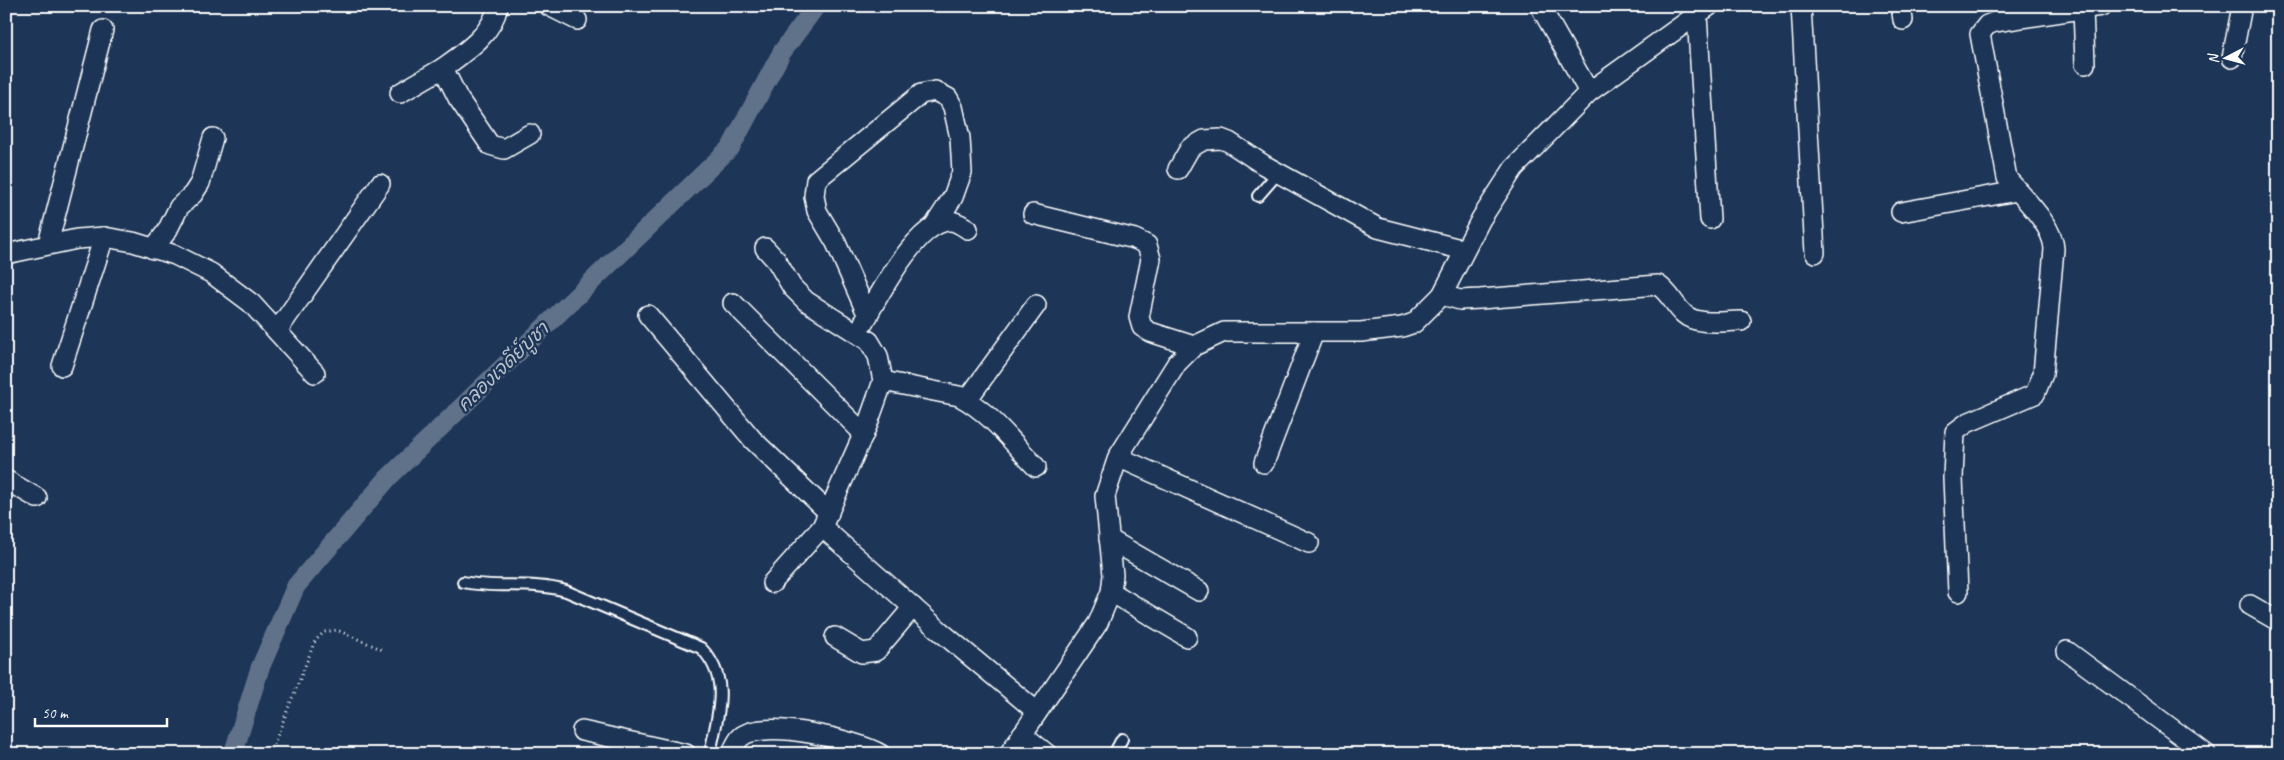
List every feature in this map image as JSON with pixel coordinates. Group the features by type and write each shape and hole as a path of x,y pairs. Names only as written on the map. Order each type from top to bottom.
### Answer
{"street":[{"path":"400,93 443,68 482,36 493,23 498,6"},
{"path":"549,6 577,20"},
{"path":"1540,6 1589,92"},
{"path":"1800,6 1815,253"},
{"path":"2232,58 2242,6"},
{"path":"1958,592 1953,478 1955,432 1967,423 2035,394 2043,374 2054,244 2032,205 2007,178 1980,34 1987,24 1995,22 2092,7 2085,64"},
{"path":"1009,754 1036,711 1098,623 1111,592 1113,575 1105,496 1118,457 1177,364 1194,346 1224,332 1361,332 1402,328 1414,323 1442,295 1481,219 1514,168 1589,92 1703,11"},
{"path":"1703,11 1710,219"},
{"path":"48,244 103,30"},
{"path":"443,68 458,98 490,145 504,149 530,134"},
{"path":"858,334 896,268 934,226 953,197 962,172 960,138 953,107 948,98 935,91 920,94 816,180 814,196 817,211 836,243 868,316"},
{"path":"153,248 167,231 179,207 193,194 200,183 213,138"},
{"path":"1178,169 1190,148 1204,140 1220,139 1378,228 1464,250"},
{"path":"277,331 380,184"},
{"path":"1901,212 2017,191"},
{"path":"1033,214 1135,238 1146,245 1151,259 1139,317 1142,327 1150,332 1194,346"},
{"path":"934,226 943,222 953,221 968,230"},
{"path":"62,366 104,237"},
{"path":"6,254 48,244 104,237 133,242 174,256 211,273 251,303 315,373"},
{"path":"765,248 776,260 792,287 806,301 869,341 878,356 883,382 864,434 825,520 772,584"},
{"path":"1442,295 1460,300 1480,300 1658,285 1666,291 1684,315 1701,321 1742,321"},
{"path":"733,303 864,434"},
{"path":"966,400 1036,306"},
{"path":"648,315 753,440 825,520 913,607 1036,711"},
{"path":"1264,463 1314,332"},
{"path":"883,382 959,396 983,411 1036,467"},
{"path":"1118,457 1309,543"},
{"path":"6,480 36,498"},
{"path":"1108,539 1199,590"},
{"path":"1111,592 1187,637"},
{"path":"2250,605 2278,621"},
{"path":"835,637 862,653 876,652 913,607"},
{"path":"2067,651 2206,754"},
{"path":"731,754 740,737 752,731 789,730 820,734 880,754"},
{"path":"582,731 686,754"},
{"path":"1022,734 1047,754"}],"lane":[{"path":"1258,196 1278,173"},
{"path":"463,582 497,586 521,584 549,586 566,591 701,648 712,660 720,678 719,703 710,754"},
{"path":"1114,754 1122,738"}],"path":[{"path":"270,754 315,641 324,632 337,630 383,650"}],"waterway":[{"name":"คลองเจดีย์บูชา","path":"233,754 260,668 296,586 388,478 731,147 782,52 816,6"}]}
